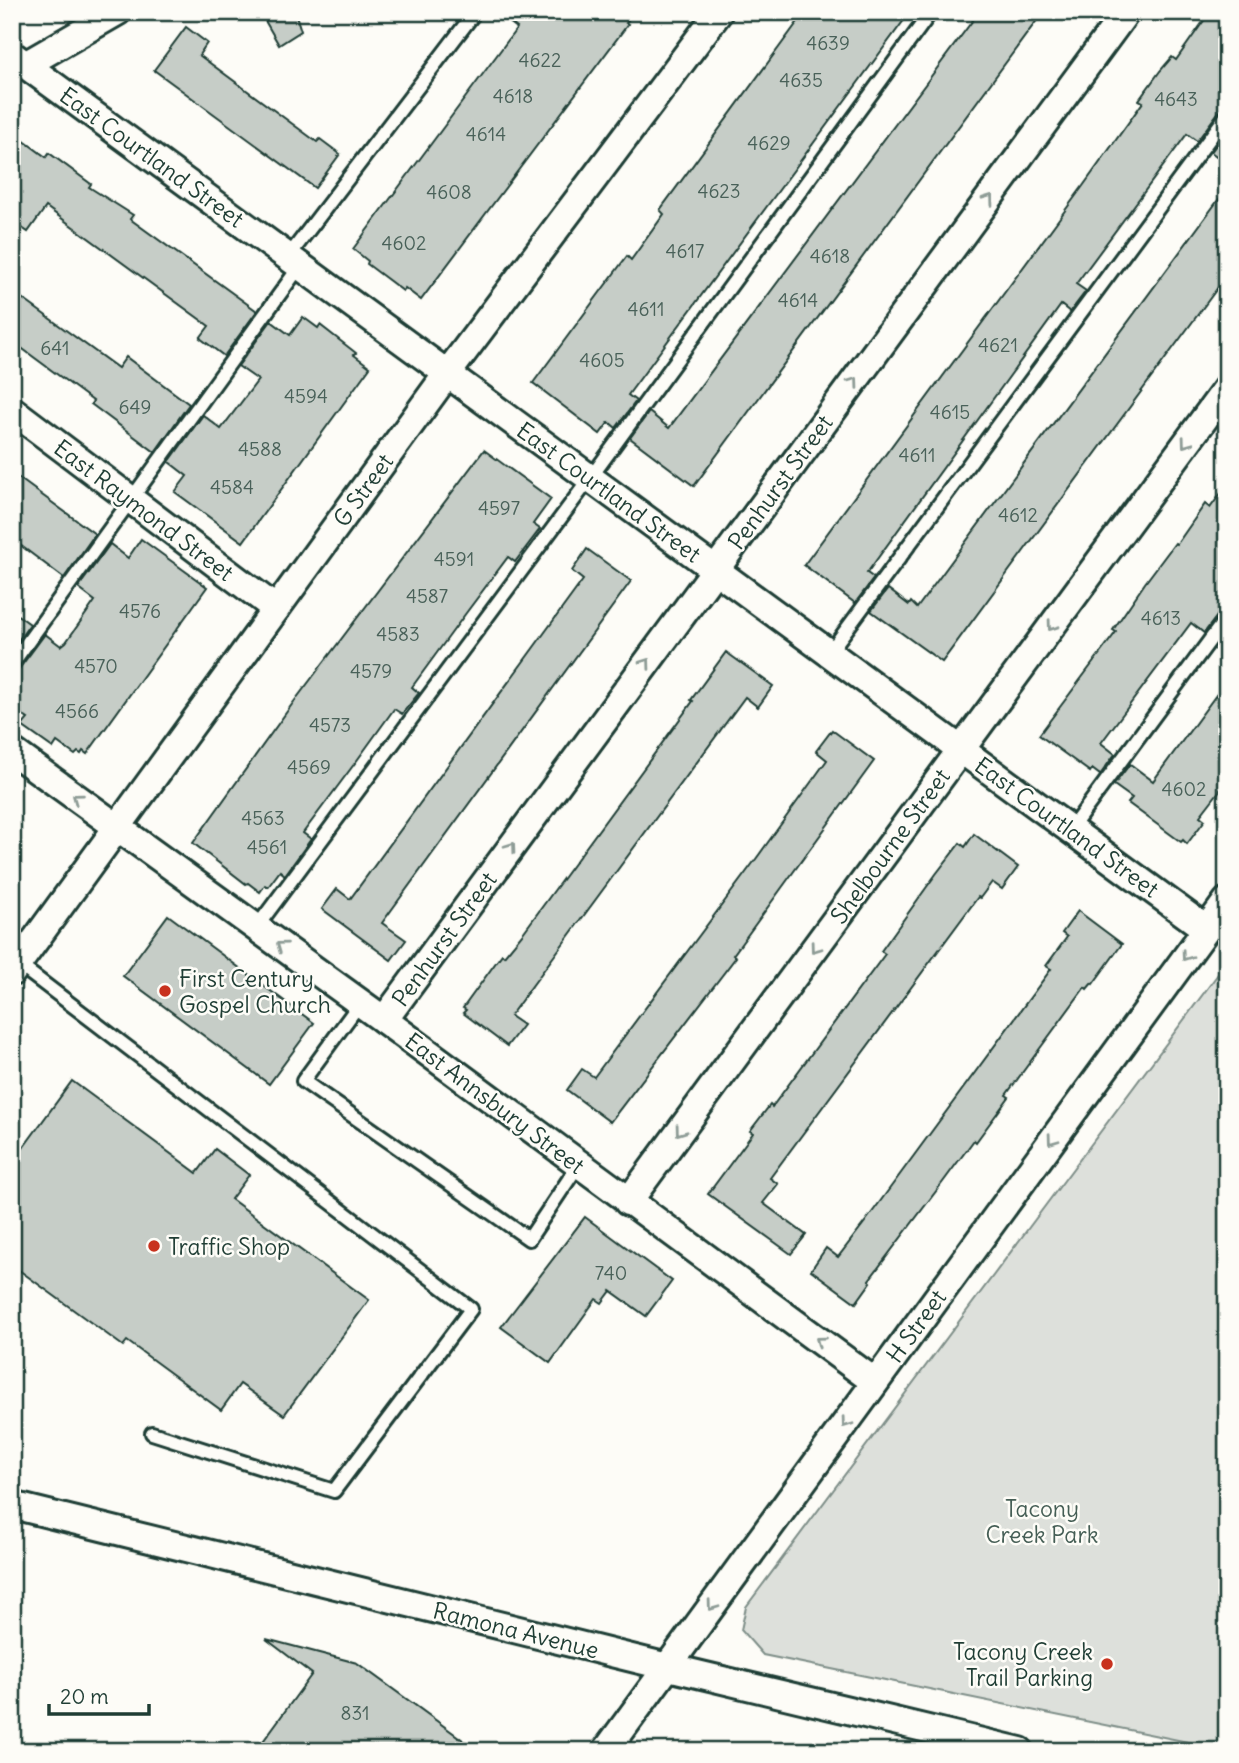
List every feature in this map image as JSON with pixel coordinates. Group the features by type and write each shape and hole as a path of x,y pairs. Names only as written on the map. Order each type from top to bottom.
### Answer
{"street":[{"path":"19,60 117,12"},
{"name":"G Street","path":"15,968 447,374 719,12"},
{"name":"Penhurst Street","path":"384,1020 1126,12"},
{"name":"East Courtland Street","path":"19,60 1206,929"},
{"name":"Shelbourne Street","path":"628,1202 1227,388"},
{"name":"East Raymond Street","path":"12,410 276,609"},
{"name":"East Annsbury Street","path":"12,751 384,1020 875,1382"},
{"name":"H Street","path":"606,1751 1227,901"},
{"name":"Ramona Avenue","path":"12,1506 1020,1751"}],"lane":[{"path":"12,664 131,500 294,261 475,12"},
{"path":"257,928 931,12"},
{"path":"829,653 1227,115"},
{"path":"1070,830 1227,617"},
{"path":"15,968 471,1309 334,1491 152,1433"},
{"path":"360,1003 303,1081 529,1239 579,1164"}],"green space":[{"name":"Tacony Creek Park","path":"1227,962 1227,1750 763,1655 741,1630 746,1607"}],"building":[{"path":"260,12 295,12 301,31 279,45"},
{"path":"496,12 634,12 626,23 628,24 421,300 405,288 403,291 367,264 368,261 353,249 517,28"},
{"path":"805,12 910,12 628,395 636,401 616,428 609,422 600,434 533,383 627,256 631,260 664,214 660,210"},
{"path":"979,12 1043,12 694,486 630,438 649,412 669,428"},
{"path":"1210,12 1227,12 1227,106 1220,110 1197,141 1187,134 1076,284 1086,291 1070,312 1061,305 867,573 874,578 855,603 804,565 1083,186 1143,102 1139,100 1160,71 1172,57 1176,60"},
{"path":"186,27 207,43 199,55 317,142 320,139 340,154 315,188 154,70"},
{"path":"1227,130 1227,164 1211,152"},
{"path":"12,132 46,157 49,153 91,184 89,187 133,215 130,219 257,311 224,356 200,338 209,326 46,207 28,232 12,221"},
{"path":"1227,188 1227,275 942,662 871,611 888,589 917,608"},
{"path":"12,291 118,368 126,357 189,404 155,452 91,404 93,401 12,341"},
{"path":"303,317 318,328 320,325 370,367 243,542 175,492 187,476 169,462 203,415 221,429 258,380 238,366 271,321 290,335"},
{"path":"484,450 551,499 533,524 540,529 515,562 508,557 466,613 412,687 419,693 402,714 394,709 303,833 311,839 285,875 280,871 268,887 265,885 260,892 193,843 293,703"},
{"path":"12,473 95,534 64,578 12,539"},
{"path":"1227,485 1227,608 1220,612 1204,633 1191,623 1101,743 1115,754 1100,775 1092,769 1090,772 1039,735 1116,632 1113,630 1175,543 1177,544 1205,504 1210,508"},
{"path":"141,539 207,587 87,754 83,751 75,755 57,742 53,748 22,726 28,719 12,708 12,673 19,669 45,634 61,646 66,642 95,601 78,588 110,544 128,558"},
{"path":"587,549 631,581 382,923 406,940 391,960 322,909 337,889 350,899 583,580 572,571"},
{"path":"12,611 30,624 12,649"},
{"path":"726,652 773,686 758,707 745,697 510,1016 523,1025 507,1046 463,1013 466,1010 463,1008 502,954 504,956 523,933"},
{"path":"1227,680 1227,781 1200,816 1205,820 1187,844 1128,803 1132,798 1114,785 1130,764 1153,781"},
{"path":"832,730 874,761 733,955 736,957 610,1122 567,1090 582,1069 594,1077 756,859 827,760 816,751"},
{"path":"974,834 1018,867 1002,889 992,882 980,898 978,897 770,1178 778,1184 763,1203 806,1235 791,1254 708,1194 753,1133 750,1131 770,1105 772,1107 885,954 881,951 936,874 960,843 965,847"},
{"path":"1078,911 1122,944 1093,984 1087,989 1085,987 1006,1095 1009,1097 869,1280 871,1282 856,1303 811,1270 826,1248 838,1257 868,1218 1051,969 1046,966 1067,937 1062,933"},
{"path":"168,915 314,1023 269,1084 123,976"},
{"name":"Traffic Shop","path":"72,1081 197,1173 215,1149 249,1175 231,1199 369,1300 284,1415 240,1384 221,1410 127,1341 123,1346 12,1265 12,1163"},
{"path":"585,1217 672,1281 646,1316 611,1291 602,1303 596,1299 550,1363 501,1327"},
{"path":"266,1639 357,1663 478,1751 256,1751 312,1674"}],"place":[{"name":"First Century Gospel Church","path":"165,991"},
{"name":"Traffic Shop","path":"154,1246"},
{"name":"Tacony Creek Trail Parking","path":"1107,1664"}]}
